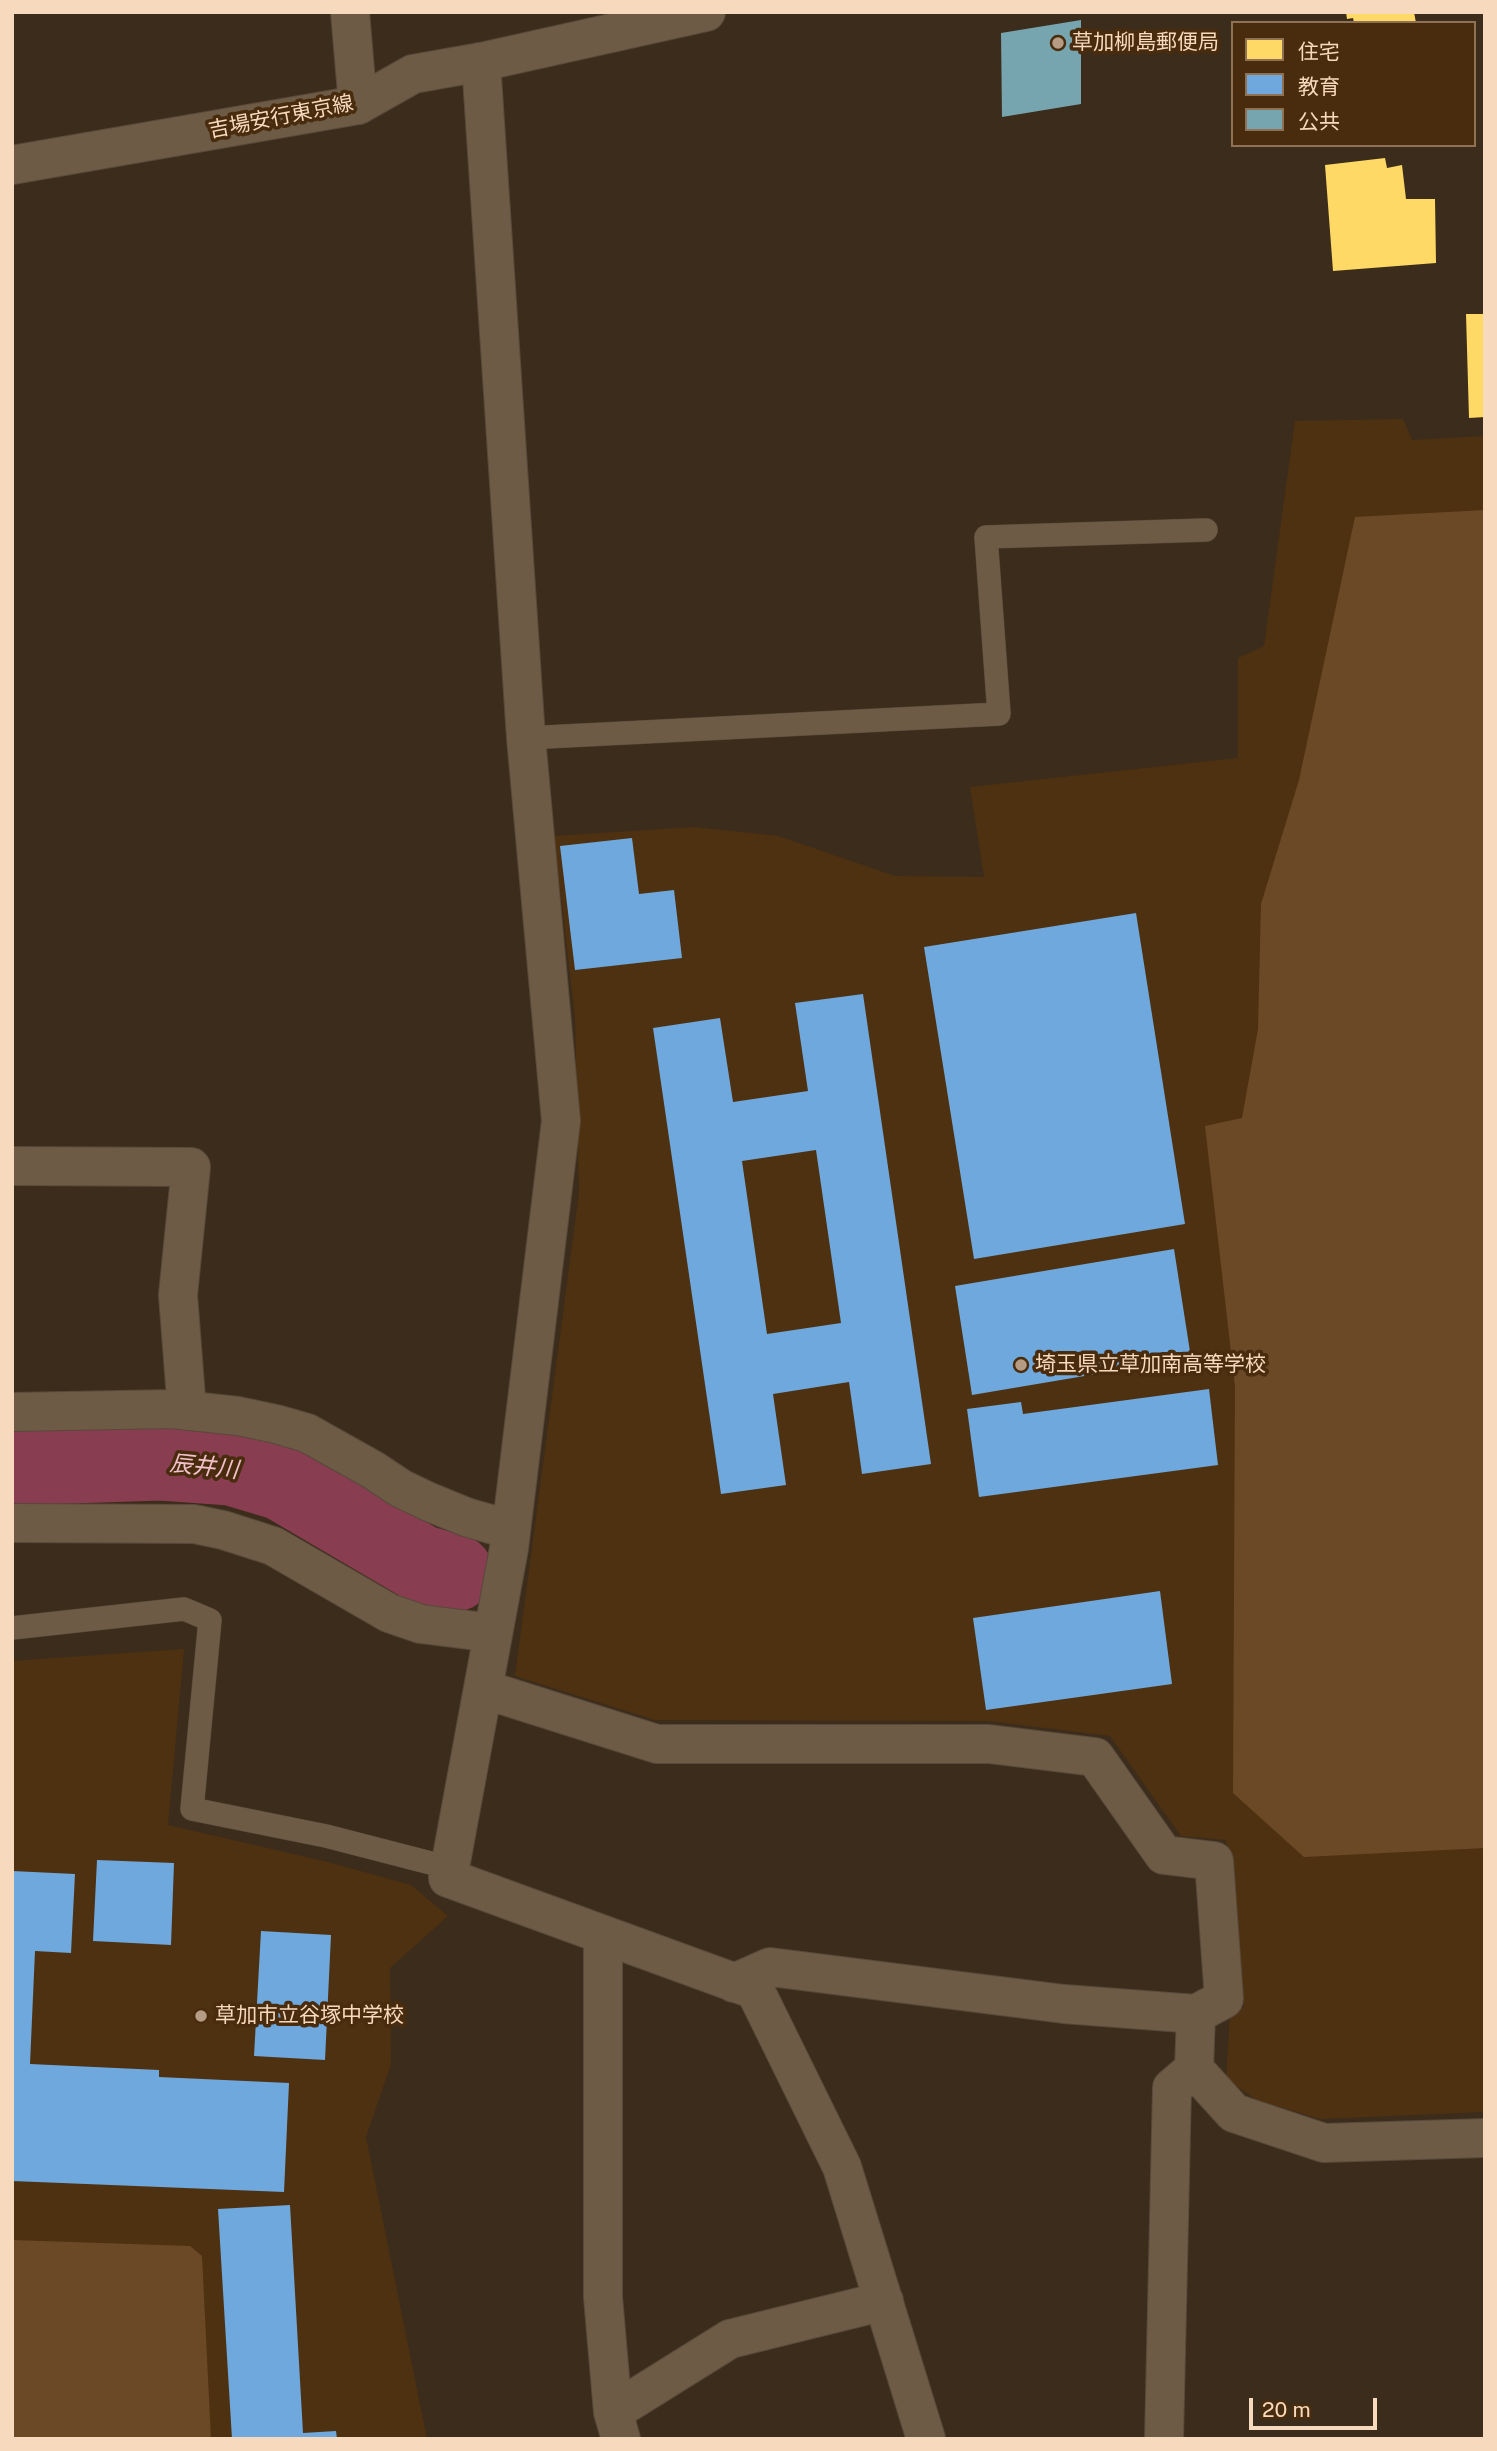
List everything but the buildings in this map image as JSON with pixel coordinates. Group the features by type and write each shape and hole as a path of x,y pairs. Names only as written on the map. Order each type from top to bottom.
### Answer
{"street":[{"path":"350,12 358,105"},
{"name":"吉場安行東京線","path":"12,165 358,105 413,74 481,62 706,12"},
{"path":"481,62 526,738 561,1121 511,1530 448,1878 755,1990 842,2166 926,2439"},
{"path":"12,1166 191,1167 178,1295 187,1411"},
{"path":"12,1412 172,1409 238,1416 307,1433 427,1502 511,1530"},
{"path":"12,1523 194,1524 223,1530 273,1546 389,1613 421,1624 493,1633"},
{"path":"483,1689 657,1744 989,1744 1095,1757 1164,1855 1214,1861 1224,1999 1196,2014 1064,2004 770,1967 734,1983"},
{"path":"603,1935 603,2297 617,2425"},
{"path":"1196,2014 1194,2069 1234,2113 1324,2143 1485,2137"},
{"path":"1164,2439 1172,2088 1194,2069"},
{"path":"617,2425 730,2339 884,2301"}],"lane":[{"path":"526,738 999,714 986,537 1206,530"},
{"path":"12,1628 184,1609 210,1620 192,1809 326,1836 450,1868"}],"shaded area":[{"name":"埼玉県立草加南高等学校","path":"1403,419 1412,440 1485,436 1485,2112 1320,2119 1257,2100 1226,2079 1230,2015 1244,2007 1226,1840 1181,1836 1110,1736 989,1721 655,1720 515,1676 579,1193 575,1016 554,836 694,827 778,836 895,876 984,877 970,787 1238,758 1238,658 1264,646 1295,421"},
{"path":"1485,510 1485,1848 1304,1857 1233,1793 1235,1387 1205,1126 1242,1118 1258,1029 1261,904 1299,780 1355,517"},
{"name":"草加市立谷塚中学校","path":"184,1649 168,1825 328,1862 411,1885 448,1916 390,1968 391,2064 366,2137 427,2439 12,2439 12,1661"},
{"path":"12,2240 190,2246 202,2256 211,2439 12,2439"}],"waterway":[{"name":"辰井川","path":"12,1467 161,1462 232,1467 282,1482 420,1563 455,1573"}],"place":[{"name":"草加柳島郵便局","path":"1058,43"},
{"name":"埼玉県立草加南高等学校","path":"1021,1365"},
{"name":"草加市立谷塚中学校","path":"201,2016"}]}
